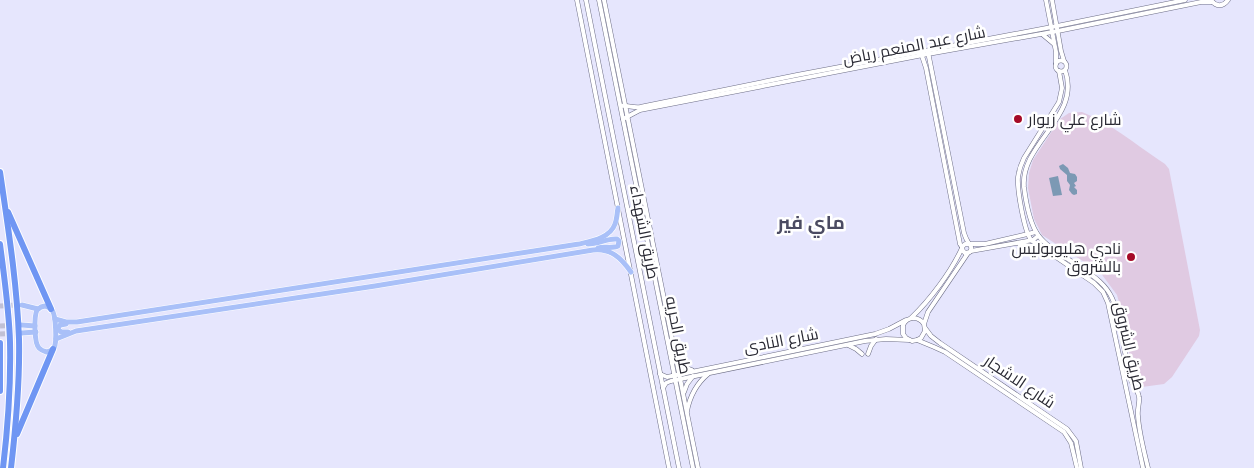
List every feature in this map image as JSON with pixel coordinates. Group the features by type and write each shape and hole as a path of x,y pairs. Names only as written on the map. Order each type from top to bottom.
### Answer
{"highway":[{"path":"0,172 16,294 19,340 18,398 11,468"},
{"path":"5,206 51,309"},
{"path":"0,244 7,300 10,358 9,404 3,468"},
{"path":"0,343 0,391"},
{"path":"13,445 53,349"}],"main road":[{"path":"584,243 596,244 615,238 619,241 617,247 602,247 375,286 73,332 62,332 58,329 60,325 71,323 584,243 603,237 611,231 616,222 618,208"},
{"path":"593,250 607,251 615,254 623,260 631,272"},
{"path":"22,305 38,309 45,306 51,309 54,314 56,344 53,349 47,352 40,350 36,343 33,329 38,309"},
{"path":"55,319 71,323"},
{"path":"22,325 33,329"},
{"path":"22,333 33,329"},
{"path":"56,339 73,332"}],"street":[{"name":"طريق الشهداء","path":"577,0 669,468"},
{"name":"طريق الشهداء","path":"586,0 679,468"},
{"name":"طريق الحريه","path":"600,0 623,106"},
{"name":"طريق الحريه","path":"604,0 693,468"},
{"path":"1046,0 1056,67 1059,71 1065,70"},
{"path":"1037,234 1031,223 1024,183 1026,167 1065,104 1067,91 1065,70 1067,65 1064,62 1052,0"},
{"name":"شارع عبد المنعم رياض","path":"1127,14 1185,0"},
{"name":"شارع عبد المنعم رياض","path":"1005,38 1042,34 1057,28 1206,1 1212,1 1217,5 1221,5 1228,0"},
{"name":"شارع عبد المنعم رياض","path":"623,106 637,108 1051,30"},
{"path":"1042,34 1054,44"},
{"path":"928,52 964,233 969,244 972,247 930,309 924,326 923,336 917,340 909,340 904,336 902,331 906,320 911,318 926,304 965,244 969,244 985,244 1028,234 1037,234"},
{"path":"921,53 926,68 960,244 964,252 1031,240 1037,234"},
{"path":"589,64 591,56 596,54"},
{"path":"1056,64 1060,61 1064,62"},
{"name":"طريق الشروق","path":"1059,71 1062,88 1059,102 1021,165 1018,185 1028,234 1031,240 1094,283 1106,298 1110,309 1143,468"},
{"name":"شارع عبد المنعم رياض","path":"625,118 640,110 798,77"},
{"name":"طريق الحريه","path":"625,118 676,359 677,377 683,394 698,468"},
{"path":"1031,148 1036,150"},
{"path":"944,161 950,160"},
{"name":"طريق الشروق","path":"1037,234 1047,244 1099,281 1109,293 1117,314 1130,377 1138,396 1138,420 1148,468"},
{"path":"1014,243 1042,248"},
{"path":"911,318 919,319 924,326"},
{"name":"شارع النادى","path":"804,351 875,334 906,320"},
{"name":"شارع الاشجار","path":"924,326 940,344 1056,423 1070,439 1077,468"},
{"name":"شارع النادى","path":"663,388 668,382 677,377 694,371 876,339 895,338 909,340"},
{"path":"848,345 865,354 876,339"},
{"name":"شارع الاشجار","path":"917,340 945,352 1067,429 1074,437 1081,468"},
{"name":"شارع النادى","path":"660,374 677,377 693,376 797,352"},
{"path":"676,359 684,367 694,371"},
{"path":"687,416 690,399 695,389 710,373"},
{"path":"683,394 686,384 693,376"}],"shaded area":[{"name":"نادي هليوبوليس بالشروق","path":"1082,112 1122,134 1165,164 1169,169 1200,330 1199,336 1172,377 1164,384 1142,387 1134,380 1117,295 1100,272 1042,235 1034,219 1028,188 1029,173 1033,160 1060,119 1069,113"}],"water":[{"path":"1063,164 1070,173 1075,174 1077,177 1077,181 1074,183 1076,186 1074,187 1077,190 1077,194 1072,194 1069,190 1070,185 1067,181 1067,175 1059,166"},
{"path":"1058,176 1062,195 1053,196 1049,178"}],"tunnel":[{"path":"0,306 19,305"},
{"path":"0,326 21,325"},
{"path":"0,334 22,333"}],"place":[{"name":"شارع علي زيوار","path":"1018,119"},
{"name":"نادي هليوبوليس بالشروق","path":"1131,257"}],"district":[{"name":"ماي فير","path":"811,222"}]}
